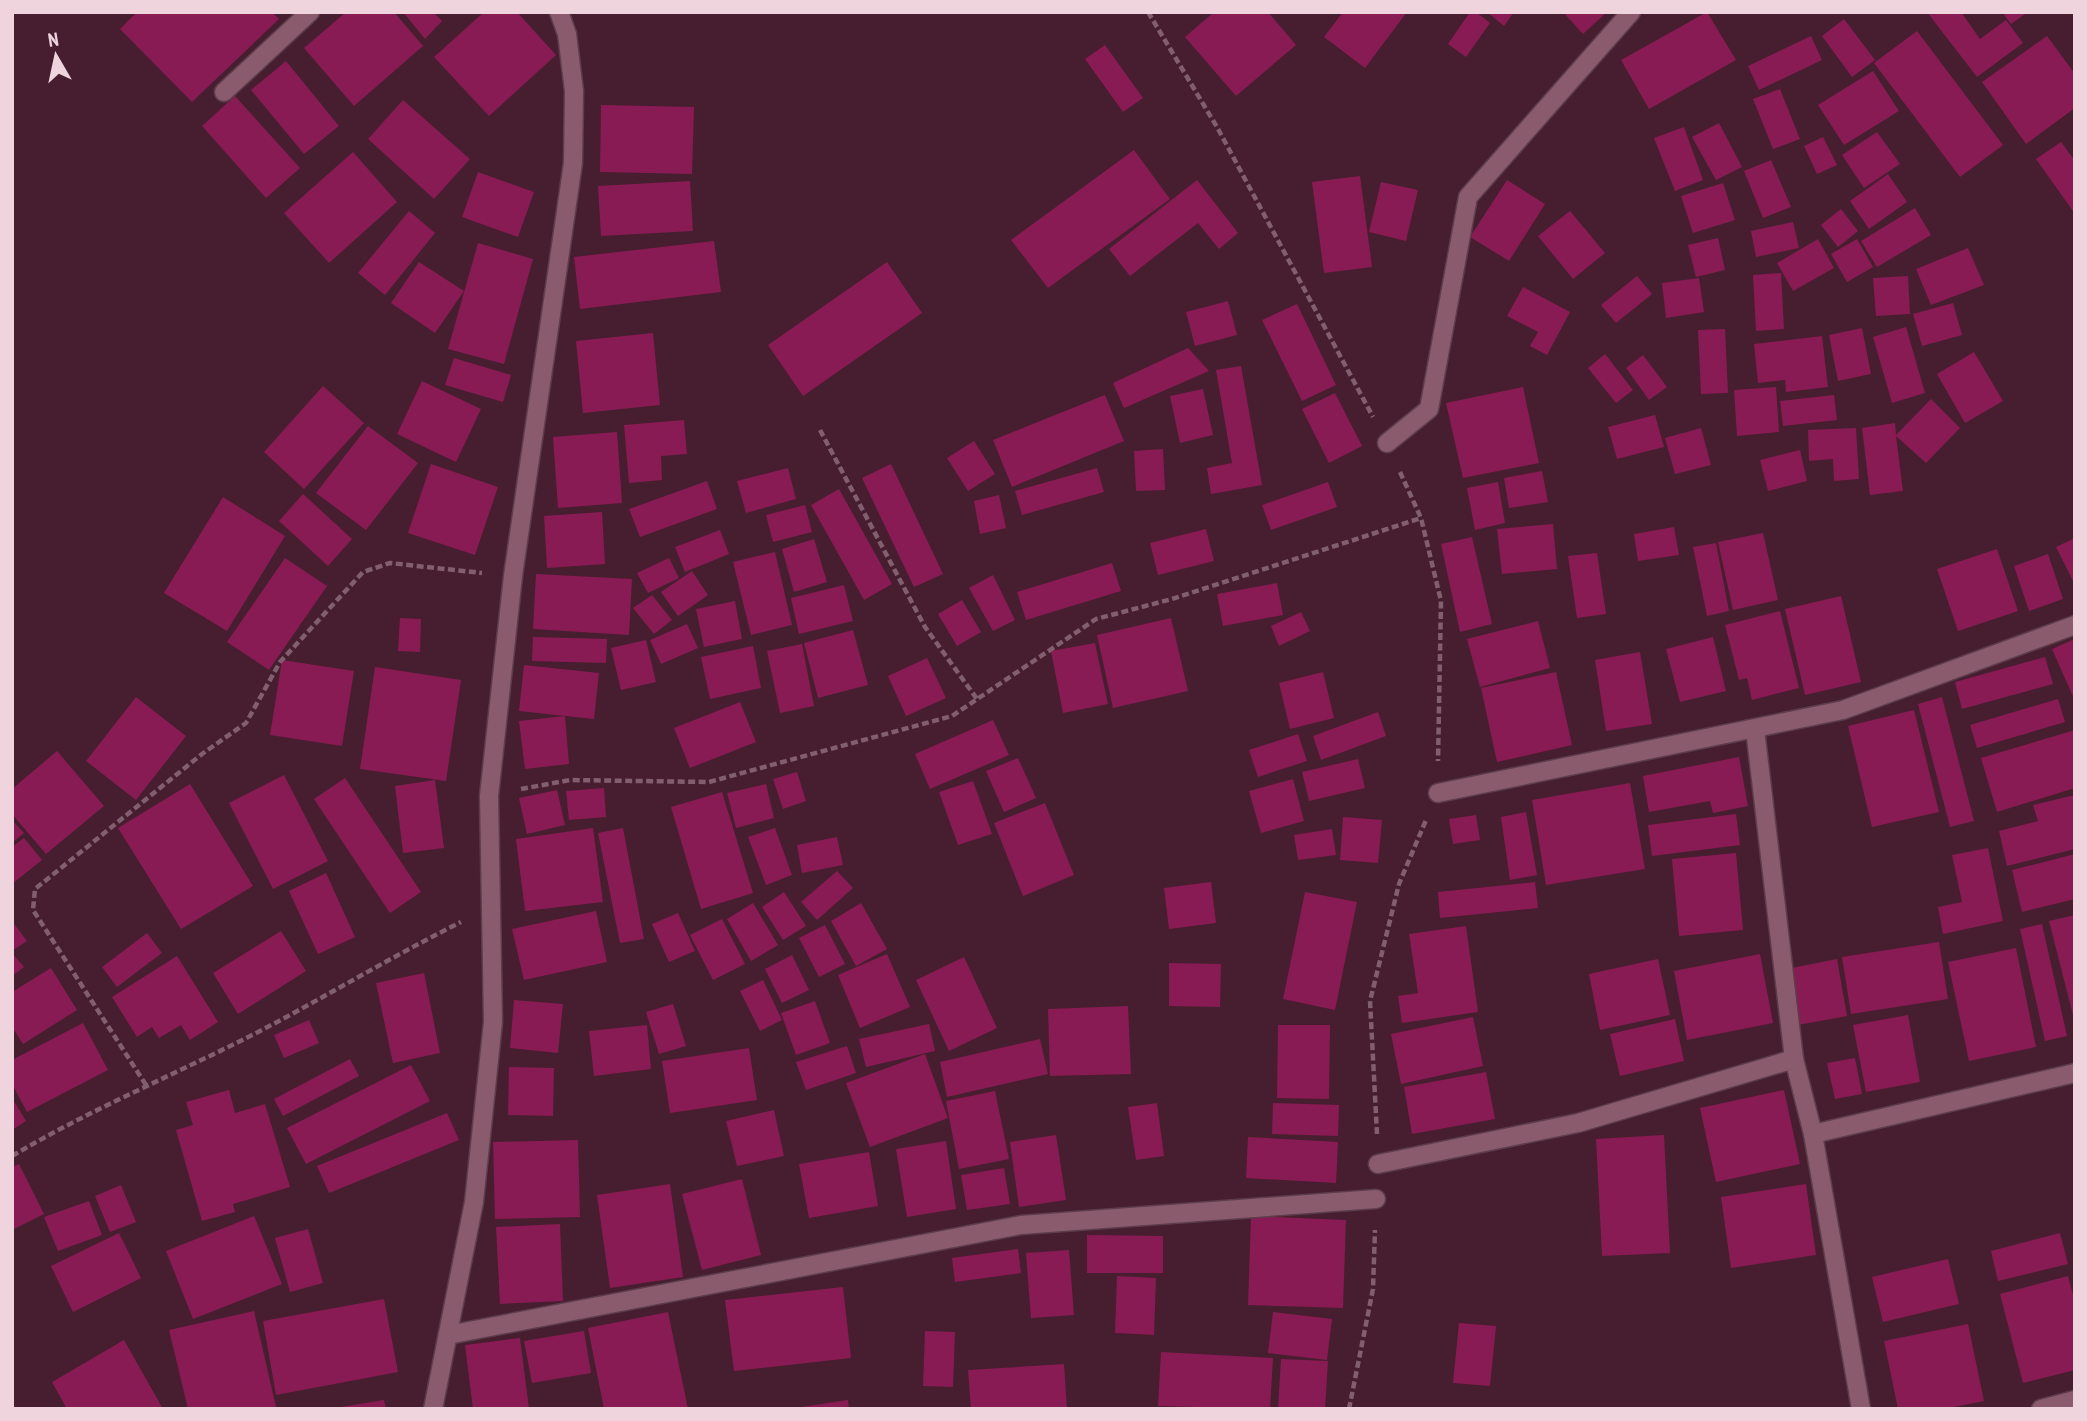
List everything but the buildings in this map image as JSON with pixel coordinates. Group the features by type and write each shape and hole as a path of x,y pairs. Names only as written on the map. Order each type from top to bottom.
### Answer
{"street":[{"path":"224,92 310,12"},
{"path":"433,1409 474,1202 493,1022 489,796 513,576 573,163 574,91 567,34 559,12"},
{"path":"1387,443 1429,409 1468,197 1631,12"},
{"path":"1438,793 1843,710 2075,625"},
{"path":"1755,729 1794,1059 1813,1134 1861,1409"},
{"path":"1378,1164 1578,1123 1794,1059"},
{"path":"1813,1134 2075,1073"},
{"path":"448,1335 1021,1224 1376,1199"},
{"path":"2041,1409 2075,1400"}],"path":[{"path":"1148,12 1217,127 1387,443 1421,518 1441,601 1438,793 1399,884 1370,1001 1378,1164"},
{"path":"820,430 925,627 977,699"},
{"path":"489,796 570,780 709,782 952,716 1096,619 1172,600 1421,518"},
{"path":"146,1085 33,910 35,889 202,754 246,723 280,662 363,572 390,563 513,576"},
{"path":"12,1156 146,1085 278,1022 380,962 490,907"},
{"path":"1349,1409 1373,1289 1376,1199"}]}
